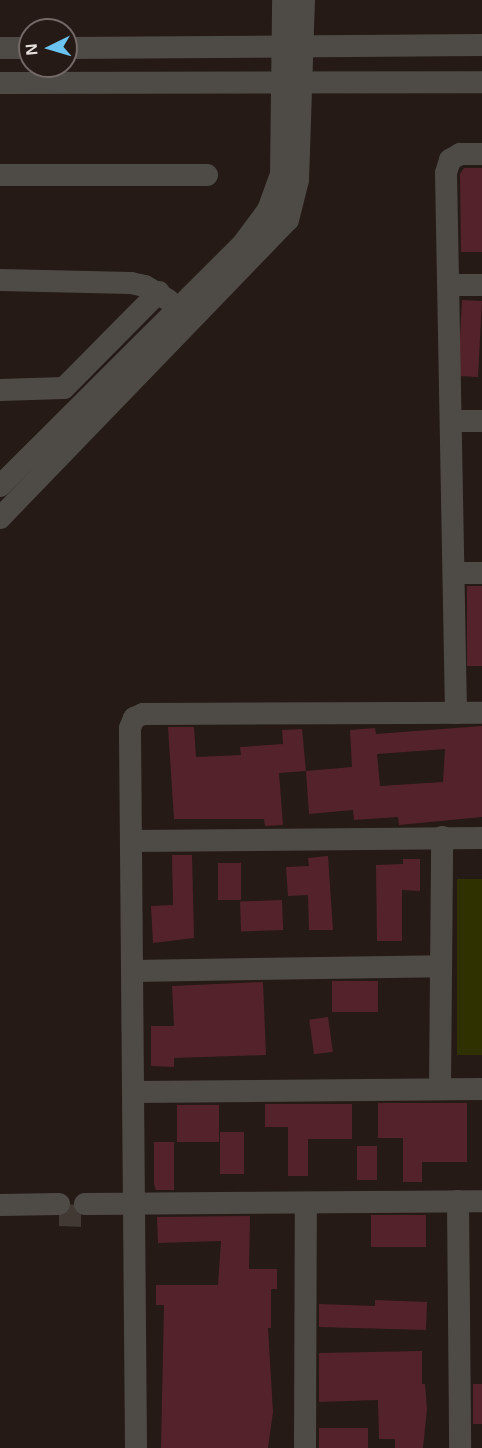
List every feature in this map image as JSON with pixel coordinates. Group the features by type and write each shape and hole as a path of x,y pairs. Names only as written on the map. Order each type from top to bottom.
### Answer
{"street":[{"path":"283,0 294,46"},
{"path":"0,518 288,220 298,180 293,83 294,46 304,0"},
{"path":"78,48 482,45"},
{"path":"0,48 18,48"},
{"path":"0,83 482,82"},
{"path":"0,486 242,245 268,210 281,174 293,83"},
{"path":"456,713 453,421 446,173 450,160 460,154 482,154"},
{"path":"0,175 207,175"},
{"path":"0,280 131,283 159,292 178,308"},
{"path":"449,285 482,285"},
{"path":"0,390 64,388 159,292"},
{"path":"453,421 482,421"},
{"path":"455,573 482,573"},
{"path":"136,1448 130,728 134,718 143,714 482,713"},
{"path":"440,1089 442,837"},
{"path":"132,841 482,838"},
{"path":"132,971 440,966"},
{"path":"134,1092 482,1089"},
{"path":"458,1200 471,1374 460,1448"},
{"path":"85,1210 306,1203 482,1201"},
{"path":"304,1448 306,1203"},
{"path":"0,1205 59,1210 0,1216"}],"green space":[{"path":"457,879 482,879 482,1055 457,1055"}],"building":[{"path":"464,168 482,168 482,252 461,252 460,174"},
{"path":"462,300 482,301 478,377 458,376"},
{"path":"467,586 482,586 482,666 467,666"},
{"path":"482,726 482,817 399,825 398,817 354,820 353,810 309,814 306,771 352,767 350,730 375,728 376,734","holes":["445,749 443,782 380,786 377,754"]},
{"path":"168,727 194,727 196,757 241,755 240,747 283,744 282,730 302,729 306,771 279,773 283,825 265,826 264,819 174,819"},
{"path":"172,855 192,855 194,938 153,943 151,906 173,905"},
{"path":"328,856 333,930 309,930 308,895 288,896 286,867 309,866 308,858"},
{"path":"403,859 420,859 420,891 402,890 402,941 377,941 376,865 403,864"},
{"path":"218,863 241,863 241,900 218,900"},
{"path":"282,900 283,930 241,931 240,901"},
{"path":"332,981 378,981 378,1012 332,1012"},
{"path":"263,982 266,1055 174,1058 174,1067 151,1066 151,1026 174,1026 172,986"},
{"path":"328,1017 333,1052 314,1054 309,1020"},
{"path":"378,1103 467,1103 467,1162 422,1162 422,1182 403,1182 403,1138 378,1138"},
{"path":"265,1104 352,1104 352,1139 308,1139 308,1176 288,1176 288,1127 265,1127"},
{"path":"177,1105 219,1105 219,1142 177,1142"},
{"path":"220,1132 244,1132 244,1174 220,1174"},
{"path":"154,1142 174,1142 174,1190 156,1190"},
{"path":"357,1146 377,1146 377,1180 357,1180"},
{"path":"371,1215 426,1215 426,1247 371,1247"},
{"path":"250,1216 249,1269 277,1269 277,1289 271,1289 271,1328 268,1328 273,1412 268,1448 161,1448 164,1305 156,1305 156,1285 218,1285 221,1241 158,1243 157,1217"},
{"path":"375,1300 427,1302 426,1330 319,1327 319,1304 375,1306"},
{"path":"422,1351 422,1384 425,1384 427,1409 423,1448 395,1448 395,1439 379,1439 378,1400 319,1402 319,1353"},
{"path":"473,1384 482,1384 482,1424 473,1424"},
{"path":"319,1428 368,1428 368,1448 319,1448"}],"tunnel":[{"path":"59,1215 85,1216"}]}
